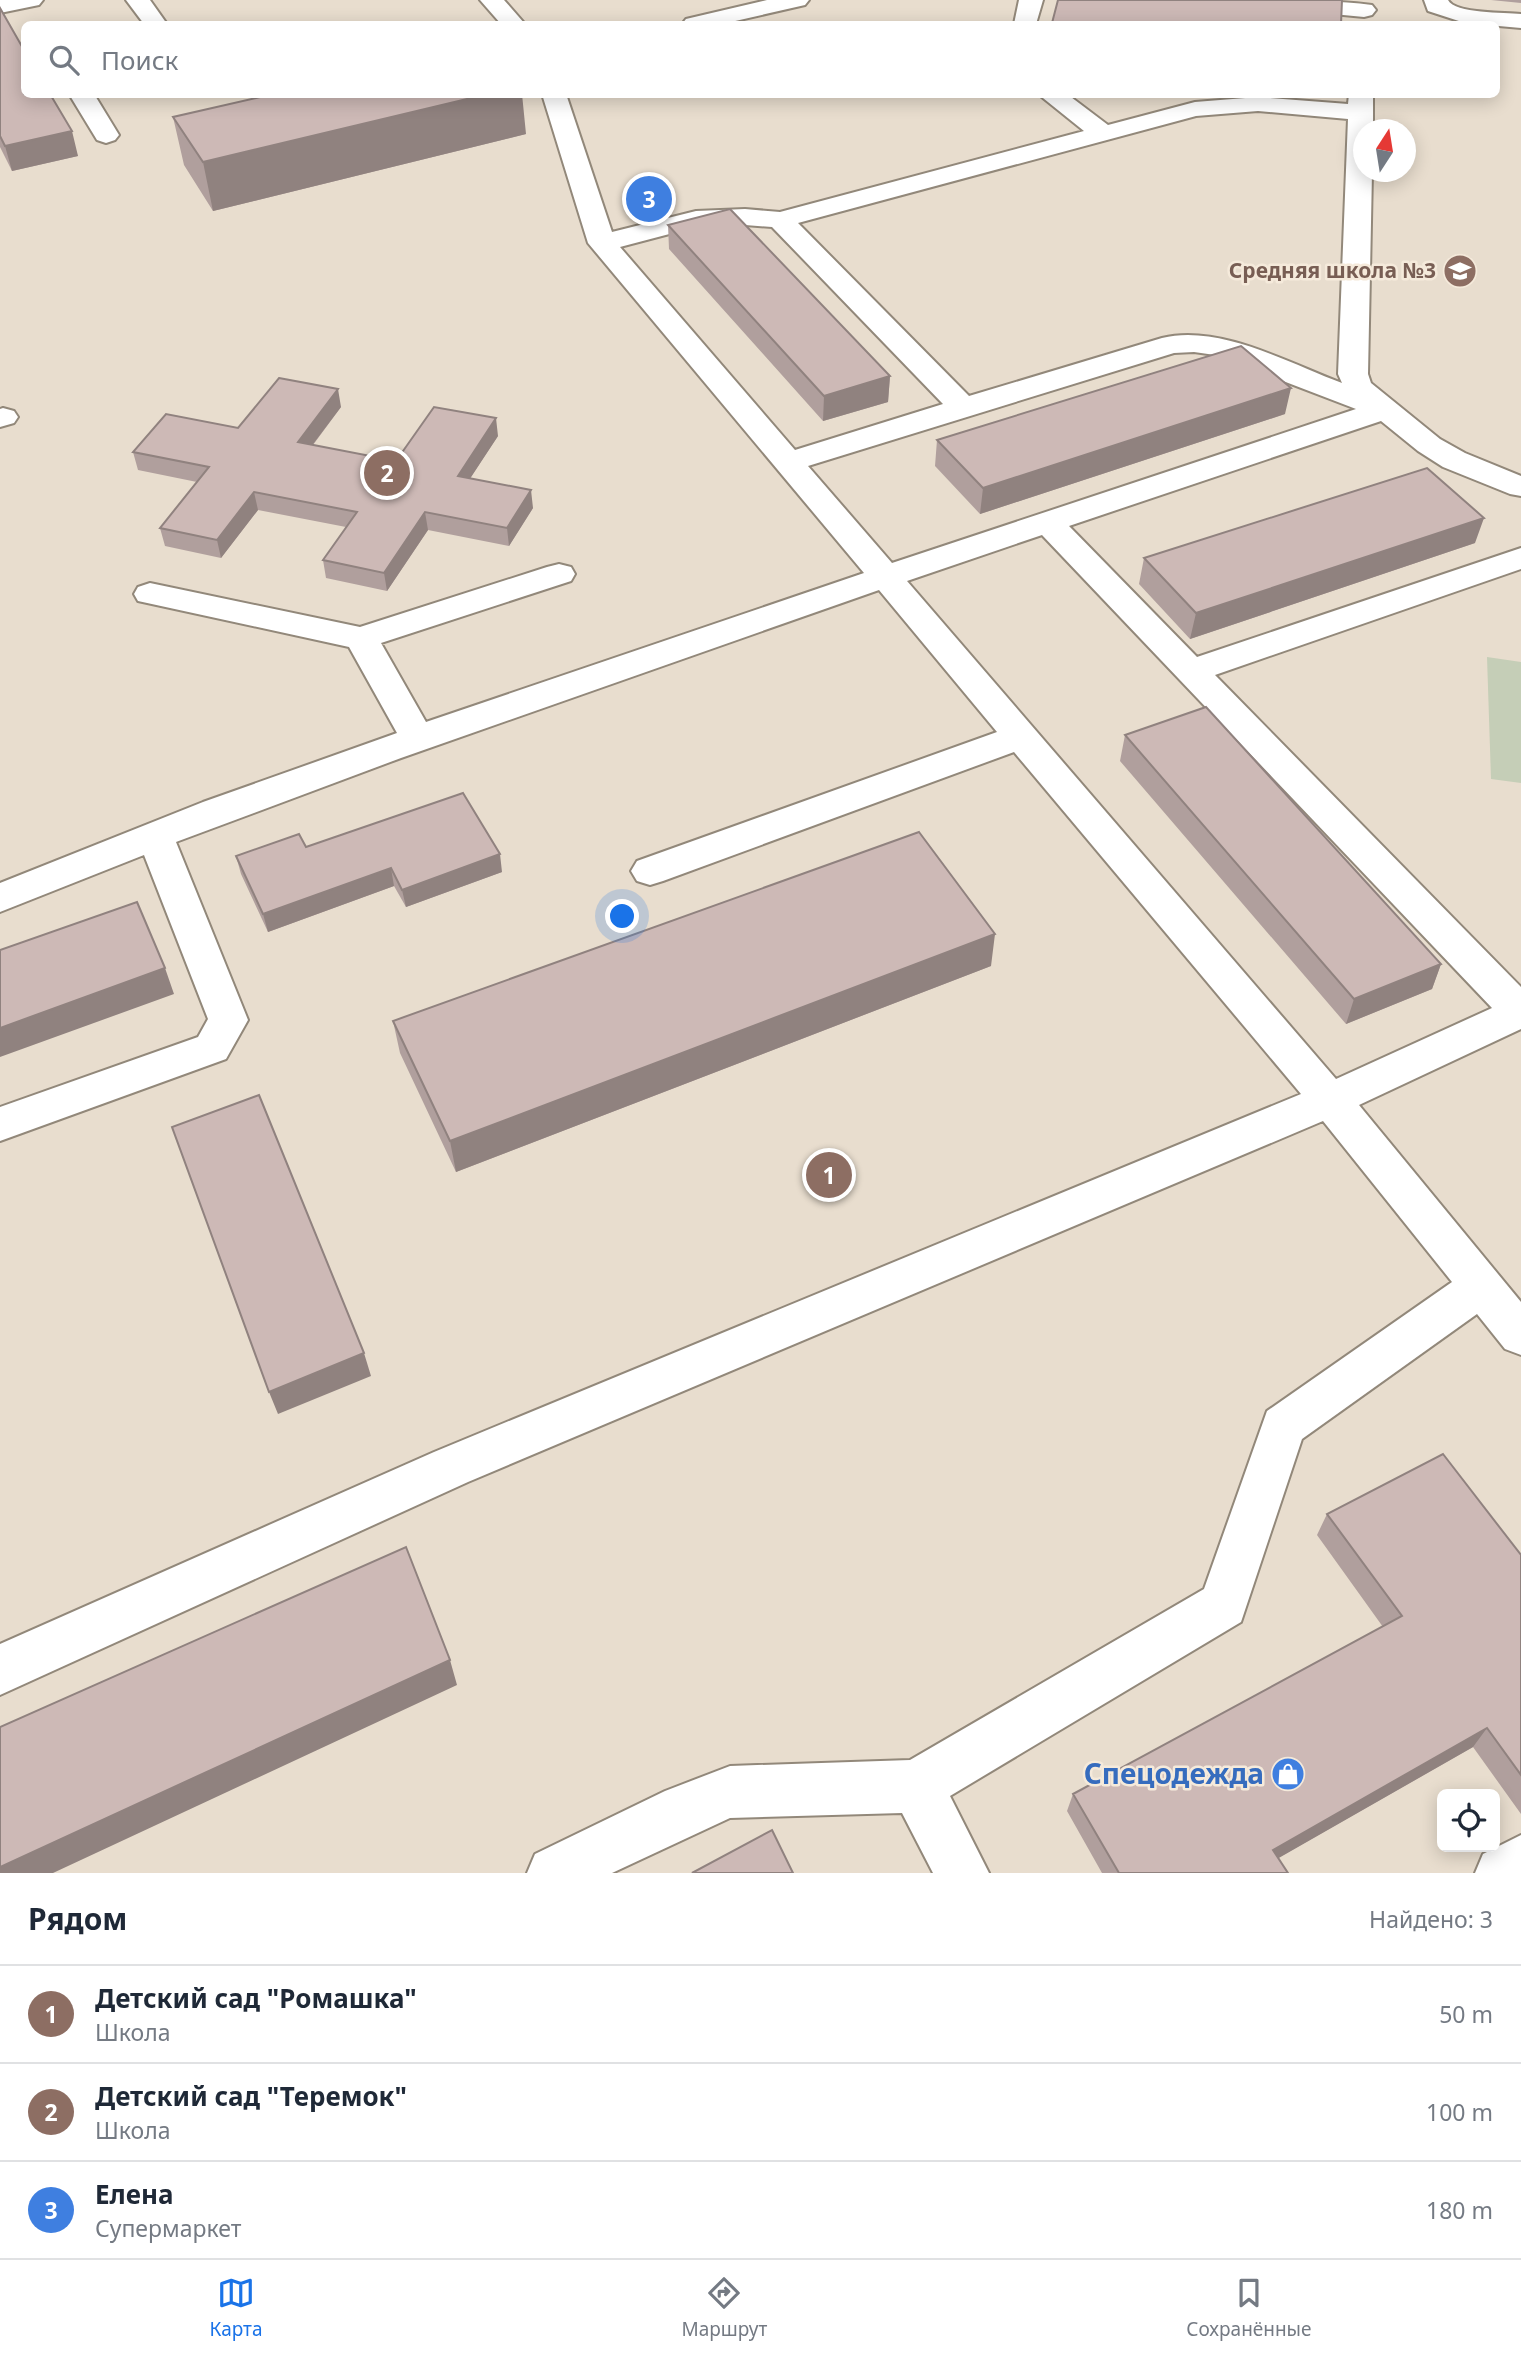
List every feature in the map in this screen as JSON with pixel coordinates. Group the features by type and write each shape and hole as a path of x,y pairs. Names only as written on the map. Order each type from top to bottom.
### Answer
{"lane":[{"path":"138,0 153,21"},
{"path":"492,0 510,21"},
{"path":"707,21 797,0"},
{"path":"1026,21 1031,0"},
{"path":"1259,0 1364,11"},
{"path":"1436,0 1436,6 1454,14 1521,21"},
{"path":"18,3 34,21"},
{"path":"83,98 106,135"},
{"path":"555,98 603,243 1330,1100 1521,1335"},
{"path":"1055,98 1102,132"},
{"path":"603,243 696,219 744,217 780,220 1162,115 1229,105 1297,107 1361,104 1353,374 1358,387 1429,445 1454,460 1521,487"},
{"path":"780,220 963,407"},
{"path":"788,462 1172,344 1194,343 1221,347 1384,410"},
{"path":"0,898 243,801 418,739 887,576 1384,410"},
{"path":"0,1668 451,1467 1330,1100 1521,1012 1047,522"},
{"path":"1191,671 1521,558"},
{"path":"150,594 361,638 559,574"},
{"path":"361,638 418,739"},
{"path":"650,871 1022,736"},
{"path":"0,1124 212,1048 228,1020 156,837"},
{"path":"554,1873 684,1810 730,1791 916,1786 1223,1605 1283,1426 1481,1286"},
{"path":"916,1786 962,1873"},
{"path":"1502,1873 1521,1862"}],"green space":[{"path":"1487,657 1521,662 1521,783 1491,779"}],"building":[{"path":"1058,0 1342,0 1341,21 1053,21"},
{"path":"0,8 21,45 21,98 52,98 72,131 5,146 0,136"},
{"path":"256,98 471,98 203,162 173,117"},
{"path":"730,209 890,376 824,396 668,225"},
{"path":"1241,346 1291,388 983,488 937,440"},
{"path":"279,378 338,389 298,442 396,461 434,407 496,418 458,476 531,490 507,528 425,512 384,573 323,560 357,512 254,492 217,540 160,528 209,467 133,452 166,414 238,428"},
{"path":"1427,468 1484,518 1196,613 1144,558"},
{"path":"1206,707 1441,964 1354,999 1125,735"},
{"path":"463,793 500,854 402,890 391,868 263,914 236,856 299,834 306,847"},
{"path":"919,832 995,934 450,1141 393,1021"},
{"path":"137,902 165,968 0,1028 0,950"},
{"path":"259,1095 364,1353 269,1392 172,1127"},
{"path":"1443,1454 1521,1555 1521,1775 1487,1728 1273,1850 1288,1873 1119,1873 1073,1794 1402,1616 1327,1514"},
{"path":"406,1547 450,1660 0,1867 0,1727"},
{"path":"772,1830 793,1873 692,1873"}],"place":[{"name":"Елена","path":"649,199"},
{"name":"Средняя школа №3","path":"1460,271"},
{"name":"Детский сад \"Теремок\"","path":"387,473"},
{"name":"Детский сад \"Ромашка\"","path":"829,1175"},
{"name":"Спецодежда","path":"1288,1774"}]}
